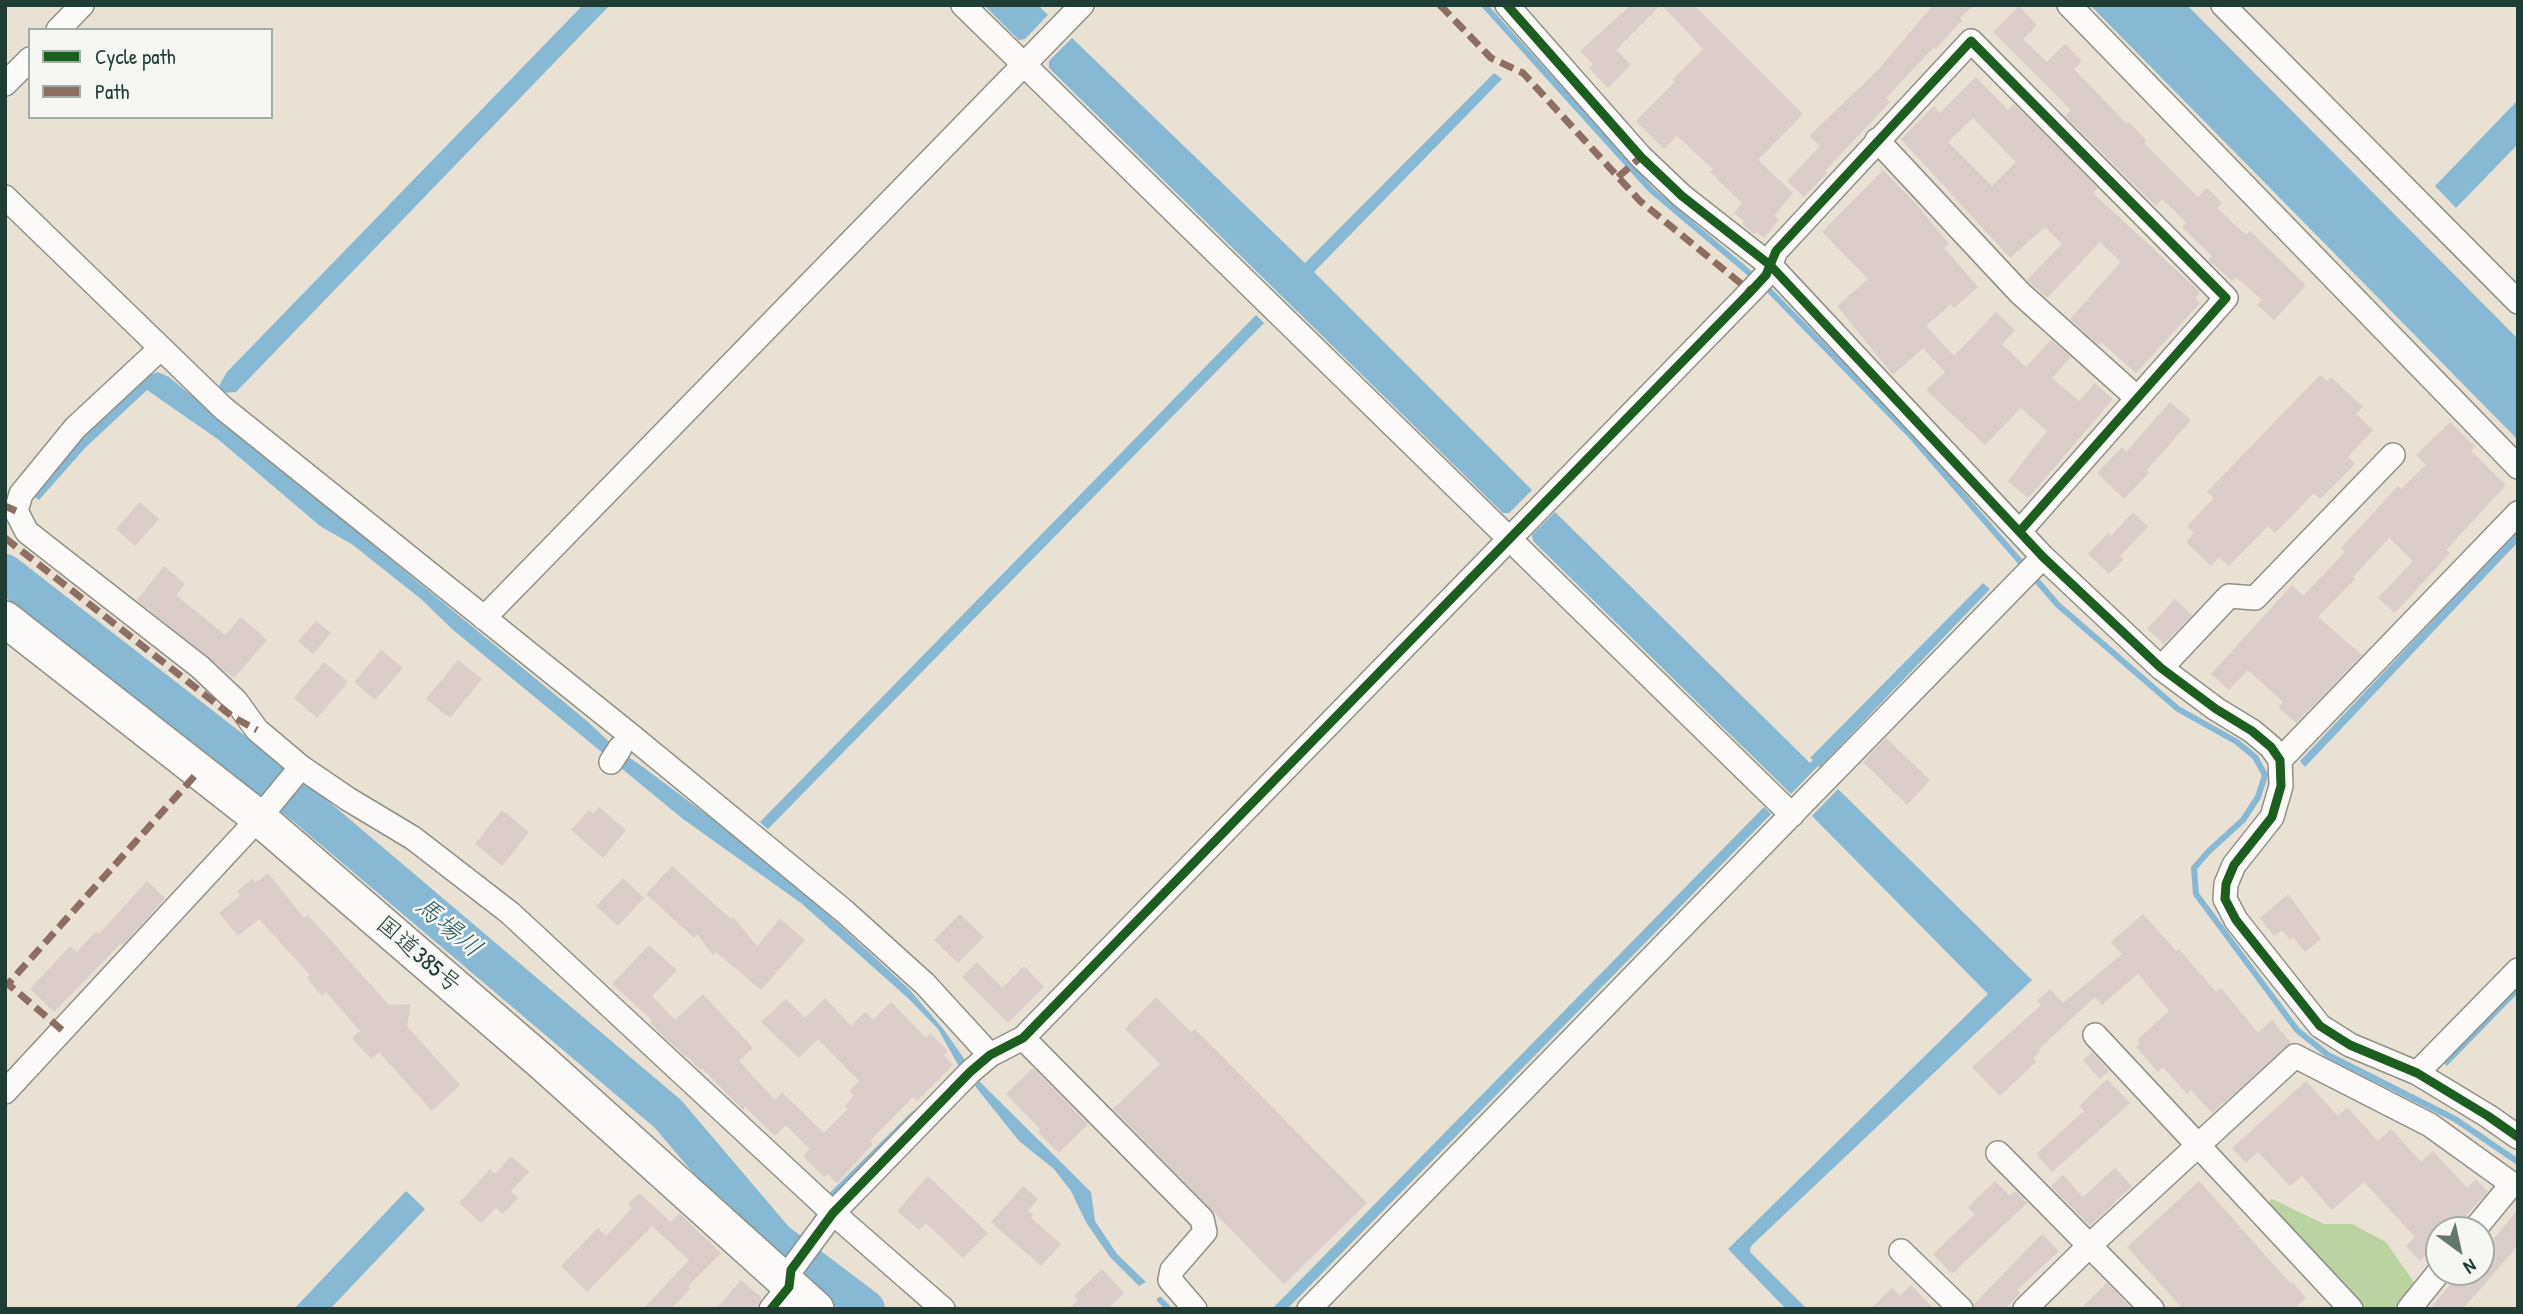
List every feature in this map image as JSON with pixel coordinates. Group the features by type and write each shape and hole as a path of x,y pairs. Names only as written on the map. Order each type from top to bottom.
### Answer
{"highway":[{"name":"国道385号","path":"5,619 266,810 784,1289 816,1309"}],"street":[{"path":"60,28 82,5"},
{"path":"963,5 1792,815"},
{"path":"484,618 1082,5"},
{"path":"1507,5 1641,157 2020,531 2034,566 2161,668 2271,747 2280,760 2281,786 2272,817 2234,865 2226,884 2225,899 2236,920 2319,1026 2350,1045 2417,1073 2488,1116 2518,1138"},
{"path":"2069,5 2518,467"},
{"path":"2223,5 2518,302"},
{"path":"784,1289 807,1246 833,1213 970,1072 990,1055 1023,1038 1763,276 1776,251 1971,41 2226,298 2020,531"},
{"path":"5,84 28,61"},
{"path":"1877,140 2020,293 2137,398"},
{"path":"5,197 223,408 844,911 925,984 990,1055"},
{"path":"161,348 75,428 21,494 16,511 27,532 200,667 236,701 257,730 297,772 413,838 510,913 833,1213 943,1309"},
{"path":"2161,668 2229,596 2255,598 2393,455"},
{"path":"2280,760 2518,513"},
{"path":"1309,1309 2034,566"},
{"path":"5,1092 266,810 297,772"},
{"path":"2417,1073 2518,970"},
{"path":"2095,1035 2351,1309"},
{"path":"1023,1038 1202,1219 1205,1232 1172,1270 1170,1280 1195,1309"},
{"path":"2025,1309 2089,1246 2295,1056 2430,1125 2512,1184 2486,1216"},
{"path":"1998,1153 2149,1308"},
{"path":"1901,1251 1961,1309"},
{"path":"2409,1309 2428,1286"}],"green space":[{"path":"2272,1199 2324,1224 2352,1224 2386,1242 2418,1288 2401,1309 2361,1309 2264,1207"}],"water":[{"path":"583,5 610,5 236,392 222,393 219,386 227,372"},
{"path":"984,5 1038,5 1048,15 1025,39 1019,40"},
{"path":"2090,5 2187,5 2518,339 2518,440"},
{"path":"1072,38 1305,263 1494,73 1502,79 1314,272 1532,490 1509,513 1503,513 1049,68 1049,61"},
{"path":"2518,100 2518,144 2456,208 2435,186"},
{"path":"1256,315 1264,323 768,829 764,826 760,822"},
{"path":"157,372 169,377 587,721 618,750 775,866 909,989 944,1030 967,1063 961,1070 938,1029 909,999 801,903 683,819 452,629 421,599 353,545 320,526 219,440 147,390 85,448 39,500 35,497 86,434 141,379"},
{"path":"1555,512 1810,763 1813,760 1810,758 1983,583 1990,589 1791,794 1533,541 1532,535"},
{"path":"2518,530 2518,542 2305,767 2300,761"},
{"path":"1838,789 2032,980 1751,1246 1750,1252 1807,1309 1786,1309 1728,1249 1988,994 1812,816"},
{"path":"1764,807 1771,814 1287,1309 1272,1309"},
{"path":"2518,983 2518,993 2447,1066 2442,1061"},
{"path":"979,1081 1091,1192 1095,1221 1117,1254 1146,1282 1139,1286 1110,1257 1087,1224 1071,1191 1054,1169 1019,1141 975,1086"},
{"path":"406,1191 425,1209 330,1309 294,1309"}],"building":[{"path":"1631,5 1661,5 1616,50 1631,65 1608,88 1589,68 1593,64 1580,51"},
{"path":"1662,5 1694,5 1803,114 1758,160 1793,193 1774,216 1779,220 1764,238 1742,224 1744,221 1734,213 1742,203 1710,172 1713,169 1677,136 1664,149 1636,121 1703,49"},
{"path":"1933,5 1974,5 1936,49 1934,47 1886,98 1890,102 1804,197 1787,181 1820,146 1809,136 1878,70"},
{"path":"2019,6 2037,25 2023,39 2047,62 2065,44 2082,61 2074,69 2127,124 2129,122 2146,140 2144,143 2198,197 2207,188 2222,203 2217,208 2246,235 2250,231 2306,285 2274,320 2257,305 2262,300 2236,277 2232,281 2208,260 2212,256 2182,227 2187,223 2162,199 2156,206 2065,116 2071,110 1993,32"},
{"path":"1976,77 2008,110 2014,104 2098,188 2093,193 2200,292 2195,298 2200,303 2136,373 2101,342 2098,345 2070,319 2121,262 2100,242 2047,298 2027,280 2062,244 2045,227 2010,258 1901,139 1934,106 1940,113","holes":["1973,118 2016,162 1992,186 1948,142"]},
{"path":"1883,170 1949,244 1944,248 1978,287 1954,308 1951,304 1926,326 1954,356 1996,312 2015,330 2002,344 2026,367 2051,340 2071,357 2052,378 2079,401 2095,383 2113,399 2028,498 2008,481 2047,431 2021,408 1985,445 1926,390 1945,372 1923,348 1893,375 1837,306 1868,279 1822,232"},
{"path":"2320,375 2327,381 2331,377 2363,407 2356,414 2373,430 2348,457 2355,464 2320,499 2314,493 2275,533 2268,526 2229,566 2219,557 2211,566 2186,542 2194,533 2187,526 2214,498 2207,492"},
{"path":"2170,402 2191,420 2146,471 2149,473 2124,499 2097,473 2122,447 2126,452"},
{"path":"2450,422 2475,447 2471,451 2506,485 2446,550 2450,553 2395,613 2378,598 2413,561 2389,538 2353,577 2355,579 2318,617 2362,655 2296,723 2278,707 2283,702 2248,670 2229,690 2211,674 2292,585 2303,596 2345,552 2341,548 2398,486 2401,489 2426,465 2416,455"},
{"path":"140,502 159,519 135,546 116,529"},
{"path":"2133,512 2148,527 2120,556 2124,559 2109,574 2088,554 2108,533 2111,536"},
{"path":"164,566 185,584 176,595 225,635 241,617 267,640 234,678 137,600"},
{"path":"2175,599 2192,615 2164,644 2147,629"},
{"path":"316,621 331,633 313,654 298,641"},
{"path":"381,650 403,668 375,700 354,682"},
{"path":"458,660 482,679 450,718 426,699"},
{"path":"324,662 348,682 317,718 294,698"},
{"path":"1886,738 1930,780 1907,805 1863,762"},
{"path":"599,807 626,830 603,858 571,830 589,810 593,814"},
{"path":"502,810 529,832 502,866 475,844"},
{"path":"672,866 731,919 733,917 757,946 780,919 805,940 761,990 716,952 713,955 697,934 694,938 646,894"},
{"path":"268,873 304,918 308,915 389,1005 411,1004 407,1026 460,1085 432,1111 379,1052 371,1059 352,1038 360,1031 326,992 322,996 307,978 310,975 259,919 238,936 219,913 241,895 237,891 252,879 255,883"},
{"path":"623,878 644,898 618,926 596,906"},
{"path":"147,881 165,898 123,945 121,943 54,1012 30,989 70,946 77,952 96,931 99,934"},
{"path":"2288,894 2321,939 2305,952 2293,937 2290,940 2282,930 2274,936 2260,918"},
{"path":"960,914 984,937 958,963 934,940"},
{"path":"2143,914 2176,951 2179,949 2216,992 2221,988 2258,1033 2272,1020 2291,1043 2212,1113 2191,1090 2187,1094 2163,1067 2158,1072 2136,1047 2140,1043 2137,1040 2169,1011 2138,974 2102,1005 2095,997 2038,1050 2040,1051 2033,1058 2037,1061 2000,1096 1972,1067 2041,1005 2037,1001 2050,989 2063,1003 2122,954 2111,942"},
{"path":"649,945 677,970 652,996 675,1020 703,994 753,1048 739,1061 775,1100 782,1092 824,1133 848,1109 845,1106 854,1096 849,1091 859,1081 818,1039 799,1058 761,1022 786,999 805,1018 825,998 851,1026 865,1012 873,1020 891,1002 926,1038 930,1033 948,1051 944,1055 953,1065 917,1101 913,1097 870,1141 873,1144 837,1183 828,1174 824,1177 803,1156 810,1149 786,1125 775,1136 745,1107 743,1110 702,1068 700,1070 665,1038 650,1022 652,1020 612,984"},
{"path":"977,962 1002,988 1024,966 1044,987 1008,1023 962,977"},
{"path":"1156,997 1191,1032 1195,1029 1367,1203 1284,1284 1113,1109 1160,1064 1125,1029"},
{"path":"2092,1052 2109,1071 2100,1079 2083,1060"},
{"path":"1033,1068 1088,1124 1059,1153 1006,1094"},
{"path":"2107,1079 2130,1103 2052,1172 2036,1154 2084,1111 2079,1106"},
{"path":"2306,1081 2338,1116 2347,1107 2378,1141 2391,1129 2421,1162 2433,1151 2467,1188 2476,1179 2488,1192 2465,1216 2425,1216 2425,1256 2420,1261 2406,1246 2415,1237 2364,1182 2332,1210 2302,1176 2290,1186 2258,1152 2246,1163 2232,1148"},
{"path":"511,1156 529,1172 511,1191 518,1198 503,1214 496,1208 481,1223 459,1203 490,1169 495,1174"},
{"path":"2115,1168 2132,1186 2090,1226 2051,1186 2063,1175 2083,1197"},
{"path":"928,1176 988,1233 963,1258 926,1223 919,1230 897,1211"},
{"path":"1995,1181 2010,1196 2016,1191 2027,1203 1952,1274 1933,1254 1975,1214 1968,1207"},
{"path":"2199,1181 2306,1298 2294,1309 2183,1309 2127,1247"},
{"path":"1023,1186 1038,1199 1028,1211 1033,1215 1031,1218 1061,1244 1041,1266 991,1222"},
{"path":"639,1193 671,1222 679,1213 721,1253 688,1286 690,1289 671,1309 643,1309 689,1260 652,1226 587,1292 561,1266 598,1228 606,1236 632,1208 628,1204"},
{"path":"2518,1209 2518,1245 2495,1272 2495,1238"},
{"path":"2042,1234 2059,1251 2017,1290 2020,1293 2005,1309 1975,1309 1974,1304"},
{"path":"1102,1269 1124,1293 1108,1309 1069,1309 1078,1300 1074,1296"},
{"path":"741,1280 762,1298 754,1309 716,1309"},
{"path":"2107,1283 2132,1309 2080,1309"},
{"path":"1911,1285 1934,1309 1870,1309 1892,1288 1900,1296"},
{"path":"2449,1286 2483,1286 2462,1309 2430,1309"}],"waterway":[{"path":"1484,5 1651,190 1766,287 1912,437 2058,605 2178,709 2237,742 2255,757 2265,775 2258,797 2243,820 2194,868 2196,894 2297,1030 2328,1055 2455,1119 2518,1162"},
{"name":"馬場川","path":"5,573 307,808 668,1114 776,1241 866,1309"},
{"path":"833,1194 914,1114"},
{"path":"1160,1300 1169,1309"}],"marked path":[{"path":"1440,5 1491,58 1523,73 1640,201 1750,291"},
{"path":"1618,177 1641,157"},
{"path":"5,506 16,511"},
{"path":"5,538 233,717 257,730"},
{"path":"62,1030 8,984 199,771"}],"cycle path":[{"path":"1507,5 1641,157 1682,196 1770,265 2043,557 2161,668 2271,747 2280,760 2281,786 2272,817 2234,865 2226,884 2225,899 2236,920 2320,1026 2350,1045 2417,1073 2518,1137"},
{"path":"771,1309 789,1287 791,1270 833,1213 970,1072 990,1055 1023,1038 1754,288 1766,275 1776,251 1971,41 2226,298 2020,531"}]}
